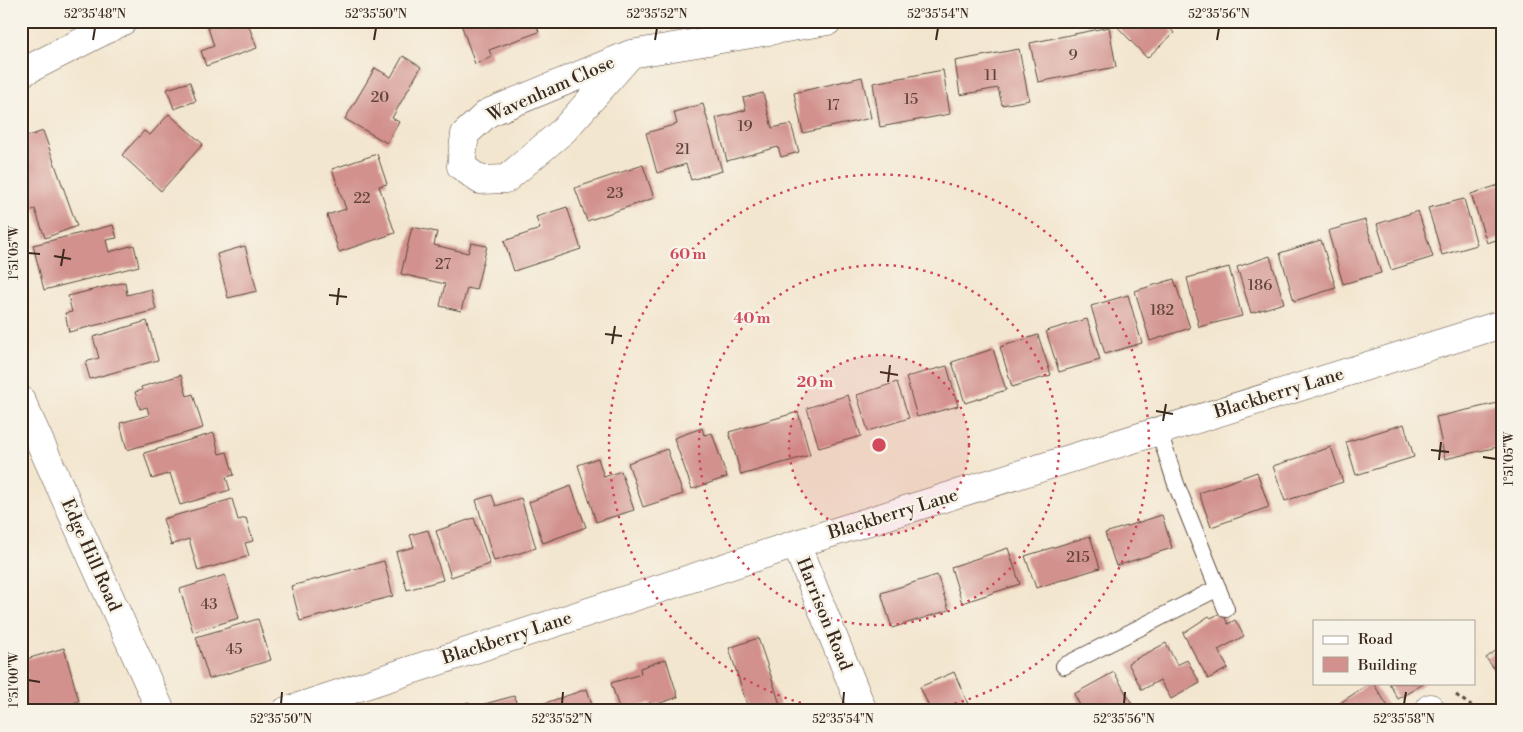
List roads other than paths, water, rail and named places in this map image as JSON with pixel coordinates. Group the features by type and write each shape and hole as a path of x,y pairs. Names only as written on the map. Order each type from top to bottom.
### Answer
{"street":[{"path":"21,73 123,21"},
{"name":"Wavenham Close","path":"631,54 564,130 506,179 480,180 461,166 466,134 488,113 631,54 828,21"},
{"name":"Blackberry Lane","path":"286,711 796,544 1502,324"},
{"name":"Edge Hill Road","path":"21,400 161,711"},
{"name":"Harrison Road","path":"796,544 863,711"}],"lane":[{"path":"1158,431 1176,484 1226,608"},
{"path":"1064,666 1218,588"}]}
